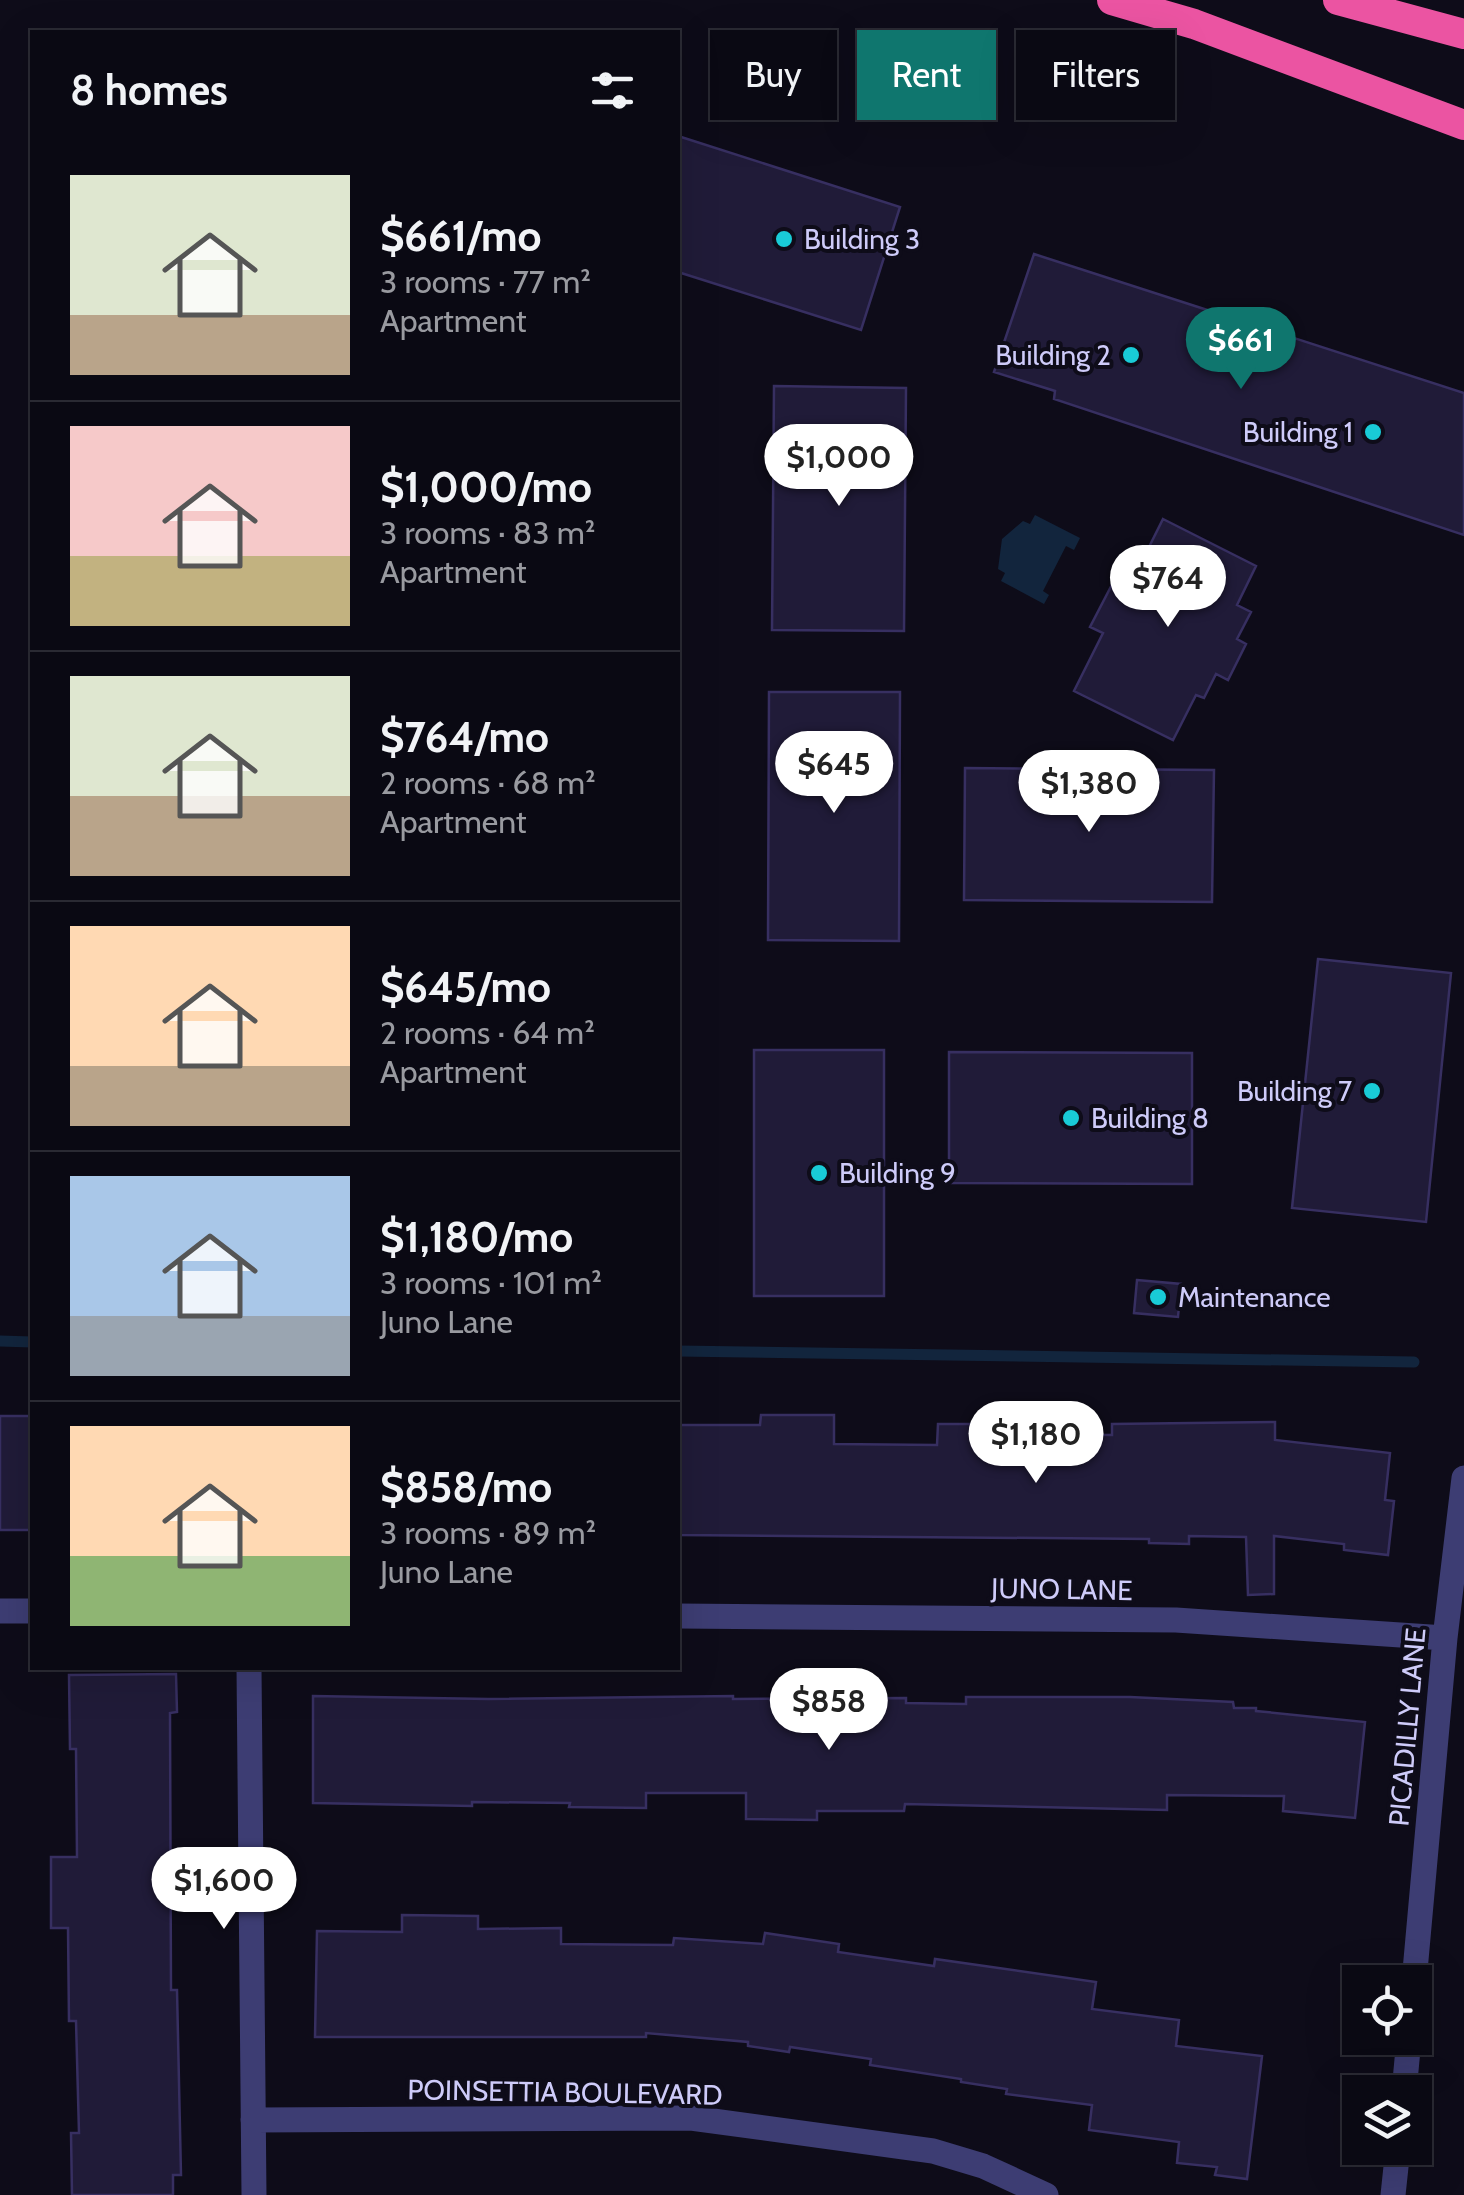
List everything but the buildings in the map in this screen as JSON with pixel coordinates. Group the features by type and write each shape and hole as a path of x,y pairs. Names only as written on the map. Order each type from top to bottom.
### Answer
{"highway":[{"path":"1112,0 1194,24 1464,125"},
{"path":"1338,0 1464,34"}],"street":[{"name":"PICADILLY LANE","path":"1416,1965 1445,1638 1464,1478"},
{"path":"0,1611 30,1611"},
{"name":"JUNO LANE","path":"680,1616 1176,1620 1445,1638"},
{"path":"250,1670 254,2195"},
{"name":"POINSETTIA BOULEVARD","path":"254,2120 691,2118 933,2151 983,2166 1046,2195"},
{"path":"1393,2195 1396,2165"}],"water":[{"path":"1035,515 1080,538 1074,550 1066,546 1043,591 1049,595 1044,604 1001,581 1005,573 998,569 1002,539 1023,521 1030,524"}],"waterway":[{"path":"0,1341 30,1342"},
{"path":"680,1351 1414,1362"}],"place":[{"name":"Building 3","path":"784,239"},
{"name":"Building 2","path":"1131,355"},
{"name":"Building 1","path":"1373,432"},
{"name":"Building 7","path":"1372,1091"},
{"name":"Building 8","path":"1071,1118"},
{"name":"Building 9","path":"819,1173"},
{"name":"Maintenance","path":"1158,1297"}]}
